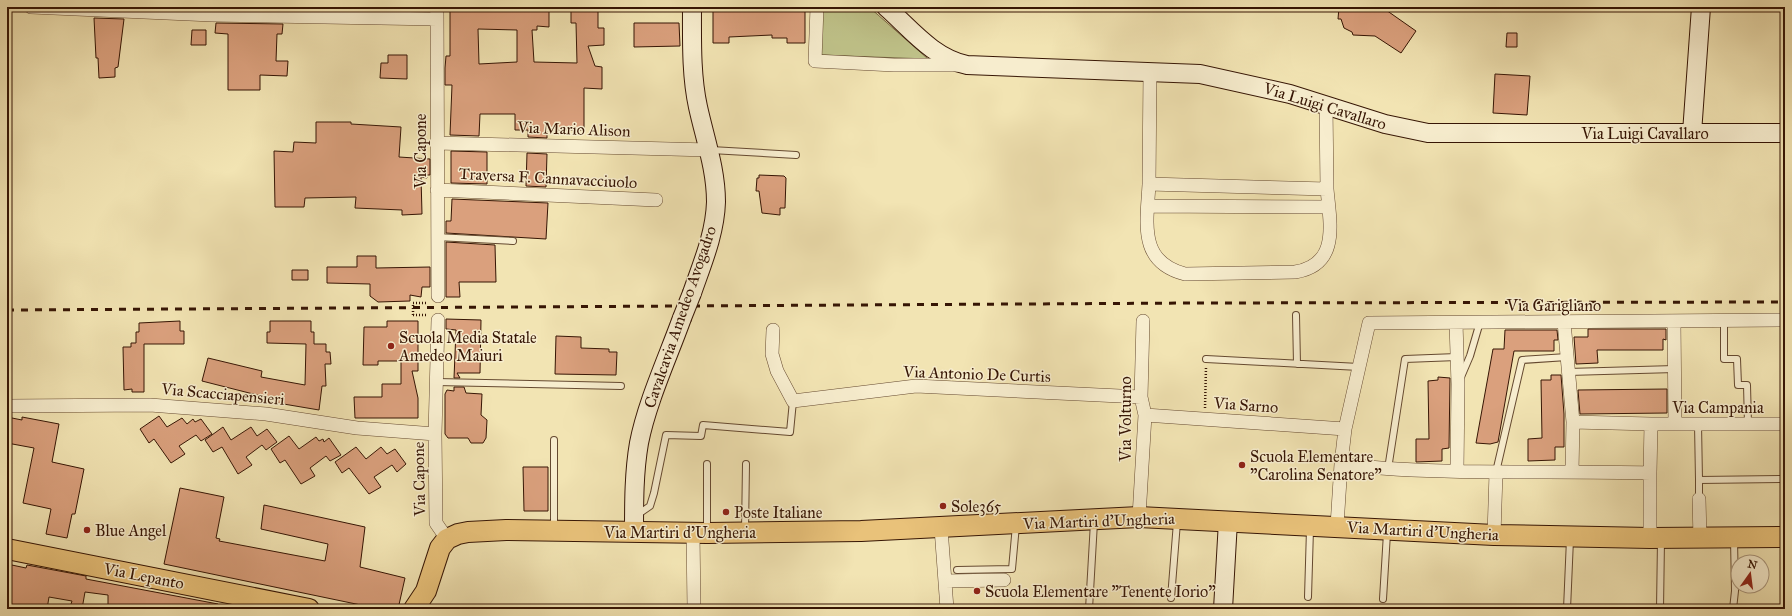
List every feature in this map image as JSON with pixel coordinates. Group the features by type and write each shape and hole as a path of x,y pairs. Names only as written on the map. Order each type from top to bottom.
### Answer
{"main road":[{"name":"Via Martiri d'Ungheria","path":"447,539 458,534 468,532 554,531 634,524 700,532 861,531 1139,517 1494,535 1656,538 1785,537"},
{"path":"414,609 427,600 436,555 447,539"},
{"name":"Via Lepanto","path":"7,549 286,606 309,609"}],"street":[{"path":"31,7 212,14 318,15 437,13"},
{"name":"Cavalcavia Amedeo Avogadro","path":"634,524 637,460 643,428 709,244 715,216 714,175 697,106 695,91 692,7"},
{"path":"817,7 815,61 894,65 967,65"},
{"name":"Via Luigi Cavallaro","path":"886,7 940,56 953,62 967,65 1180,72 1216,77 1264,87 1385,124 1428,133 1785,133"},
{"path":"1692,133 1701,7"},
{"name":"Via Capone","path":"437,13 436,237 438,296"},
{"path":"1150,71 1148,241 1153,253 1161,264 1172,271 1185,274 1295,272 1307,270 1317,265 1324,256 1329,245 1326,105"},
{"name":"Via Mario Alison","path":"437,142 709,150"},
{"path":"1149,184 1327,189"},
{"name":"Traversa F. Cannavacciuolo","path":"437,190 656,200"},
{"path":"1148,206 1328,207"},
{"name":"Via Capone","path":"438,320 435,434 436,523 447,539"},
{"name":"Via Garigliano","path":"1359,367 1368,324 1785,320"},
{"name":"Via Volturno","path":"1139,517 1145,415 1141,397 1143,321"},
{"path":"1674,321 1676,424"},
{"path":"1564,322 1573,422 1572,471"},
{"path":"1456,323 1458,384 1457,471"},
{"path":"773,330 772,354 777,371 793,401"},
{"path":"1336,526 1345,429 1359,367"},
{"name":"Via Antonio De Curtis","path":"793,401 916,386 1141,397"},
{"name":"Via Scacciapensieri","path":"7,406 150,405 266,414 357,428 435,434"},
{"name":"Via Sarno","path":"1145,415 1345,429"},
{"name":"Via Campania","path":"1573,422 1651,424 1785,424"},
{"path":"1651,424 1650,473 1656,538"},
{"path":"1341,464 1388,469 1496,473 1572,471 1650,473"},
{"path":"1494,535 1496,473"},
{"path":"1699,499 1700,538"},
{"path":"1223,609 1228,521"},
{"path":"941,528 947,609"},
{"path":"694,609 700,532"},
{"path":"945,581 1004,580"}],"lane":[{"path":"709,150 796,155"},
{"path":"436,237 513,241"},
{"path":"1296,315 1296,364"},
{"path":"1724,321 1724,359 1737,359 1738,385 1747,385 1748,424"},
{"path":"1458,384 1470,356 1480,322"},
{"path":"1388,469 1405,359 1457,357"},
{"path":"1496,473 1522,360 1567,357"},
{"path":"1206,359 1359,367"},
{"path":"1568,372 1675,369"},
{"path":"436,382 621,386"},
{"path":"634,524 650,506 666,435 700,436 703,425 790,432 793,401"},
{"path":"1698,424 1699,499"},
{"path":"554,440 554,531"},
{"path":"700,532 707,464"},
{"path":"745,532 746,464"},
{"path":"1699,480 1785,479"},
{"path":"1171,598 1177,518"},
{"path":"1089,609 1094,519"},
{"path":"957,570 1012,569 1017,523"},
{"path":"1308,597 1310,525"},
{"path":"1384,599 1387,529"},
{"path":"1566,609 1570,537"},
{"path":"1656,538 1660,609"},
{"path":"1733,609 1735,591 1734,538"}],"path":[{"path":"413,303 413,315"},
{"path":"1205,419 1206,359"}],"green space":[{"path":"821,7 869,7 928,59 819,55"}],"building":[{"path":"450,7 549,7 549,27 537,26 537,30 532,30 534,62 577,63 576,23 571,23 571,7 598,7 598,28 604,28 604,45 588,46 595,66 602,67 602,89 584,88 584,130 547,130 547,138 528,137 528,130 515,130 515,114 480,114 479,136 450,135 452,85 445,85 445,68 446,56 450,56","holes":["478,29 517,30 517,62 479,64"]},
{"path":"713,7 737,7 737,10 781,10 781,7 805,7 805,43 787,43 787,38 772,38 772,35 729,37 729,43 713,43"},
{"path":"1339,7 1374,7 1374,9 1386,10 1416,31 1401,53 1375,36 1353,35 1352,32 1344,28 1341,19 1338,19"},
{"path":"94,18 124,19 118,67 115,68 115,77 99,78 98,58 96,58"},
{"path":"216,23 283,24 282,34 277,34 276,61 288,61 287,76 260,75 260,90 228,90 228,34 215,33"},
{"path":"634,23 679,23 680,46 634,47"},
{"path":"192,30 206,30 206,45 191,45"},
{"path":"1507,33 1517,33 1517,47 1506,47"},
{"path":"388,55 407,55 407,79 380,78 381,63 388,63"},
{"path":"1495,74 1530,76 1527,115 1493,113"},
{"path":"316,122 351,122 351,124 401,127 399,157 430,159 430,175 426,175 427,178 421,177 422,214 402,215 402,210 355,208 356,197 305,198 304,207 275,207 274,151 293,152 294,142 316,143"},
{"path":"451,151 487,152 487,184 451,183"},
{"path":"527,153 547,154 546,187 526,186"},
{"path":"759,175 784,176 786,178 785,208 780,208 780,215 762,213 759,191 756,191 757,178 759,178"},
{"path":"452,199 548,203 546,239 446,233 446,221 451,221"},
{"path":"446,242 495,245 496,282 459,282 460,297 446,297"},
{"path":"357,256 376,256 376,268 430,267 430,287 422,287 421,297 410,295 410,301 378,302 370,296 370,284 327,283 327,267 357,267"},
{"path":"292,270 308,270 308,280 292,280"},
{"path":"446,319 481,320 480,373 457,373 460,378 454,378 456,330 446,329"},
{"path":"180,321 180,331 184,331 184,344 144,344 144,392 132,392 132,389 124,390 123,347 131,347 131,343 136,343 136,332 139,332 139,323"},
{"path":"270,321 311,321 311,332 314,332 314,344 326,344 326,352 330,352 331,364 325,364 326,386 322,386 319,410 260,400 261,396 202,381 208,358 262,371 261,377 305,385 306,344 267,343 267,332 270,332"},
{"path":"387,321 418,321 418,371 412,371 418,398 418,418 355,418 354,397 382,397 382,384 401,384 401,361 378,361 378,365 363,365 364,327 387,327"},
{"path":"1588,329 1666,329 1666,340 1663,339 1663,350 1597,350 1598,363 1576,364 1574,337 1588,337"},
{"path":"1505,330 1557,330 1558,340 1554,340 1554,351 1514,351 1498,442 1490,444 1476,443 1493,349 1504,349"},
{"path":"556,336 581,337 581,348 609,349 609,352 617,352 616,375 555,374"},
{"path":"1551,375 1561,375 1564,414 1564,447 1555,447 1555,460 1528,461 1528,439 1542,438 1541,380 1551,380"},
{"path":"1438,377 1450,378 1449,448 1442,449 1442,461 1416,462 1416,439 1429,439 1428,381 1438,380"},
{"path":"454,387 464,387 466,393 482,394 481,415 487,420 486,438 483,443 471,443 468,438 448,438 445,434 445,394 447,390 454,391"},
{"path":"1667,389 1667,413 1580,414 1578,390"},
{"path":"159,416 167,427 182,418 187,424 193,419 195,422 201,419 212,434 201,441 196,435 179,446 185,454 171,463 154,439 149,443 140,429"},
{"path":"7,417 22,420 22,417 59,424 52,462 84,469 75,514 72,514 67,538 46,534 51,509 23,503 34,448 7,443"},
{"path":"223,427 231,440 251,427 257,436 267,429 277,442 266,450 262,445 246,457 252,465 238,474 222,447 213,452 205,440"},
{"path":"289,436 299,449 316,437 319,441 323,439 324,442 329,438 341,455 330,461 326,456 310,468 315,476 301,484 285,460 280,463 271,449"},
{"path":"356,447 366,459 381,447 387,454 395,449 406,464 397,472 392,465 374,477 381,487 369,494 349,468 342,473 335,462"},
{"path":"523,467 548,467 548,511 524,511"},
{"path":"180,488 224,497 216,538 220,539 219,541 325,561 328,544 261,529 264,505 365,527 360,567 405,578 398,609 380,609 164,564"},
{"path":"7,564 26,568 27,565 86,576 86,579 218,604 218,609 108,609 108,595 85,592 82,609 70,607 72,601 49,597 47,609 10,609 11,596 7,595"}],"railway":[{"path":"7,310 1191,303 1785,302"}],"place":[{"name":"Scuola Media Statale Amedeo Maiuri","path":"391,346"},
{"name":"Scuola Elementare \"Carolina Senatore\"","path":"1242,465"},
{"name":"Sole365","path":"943,506"},
{"name":"Poste Italiane","path":"726,512"},
{"name":"Blue Angel","path":"87,530"},
{"name":"Scuola Elementare \"Tenente Iorio\"","path":"977,591"}]}
